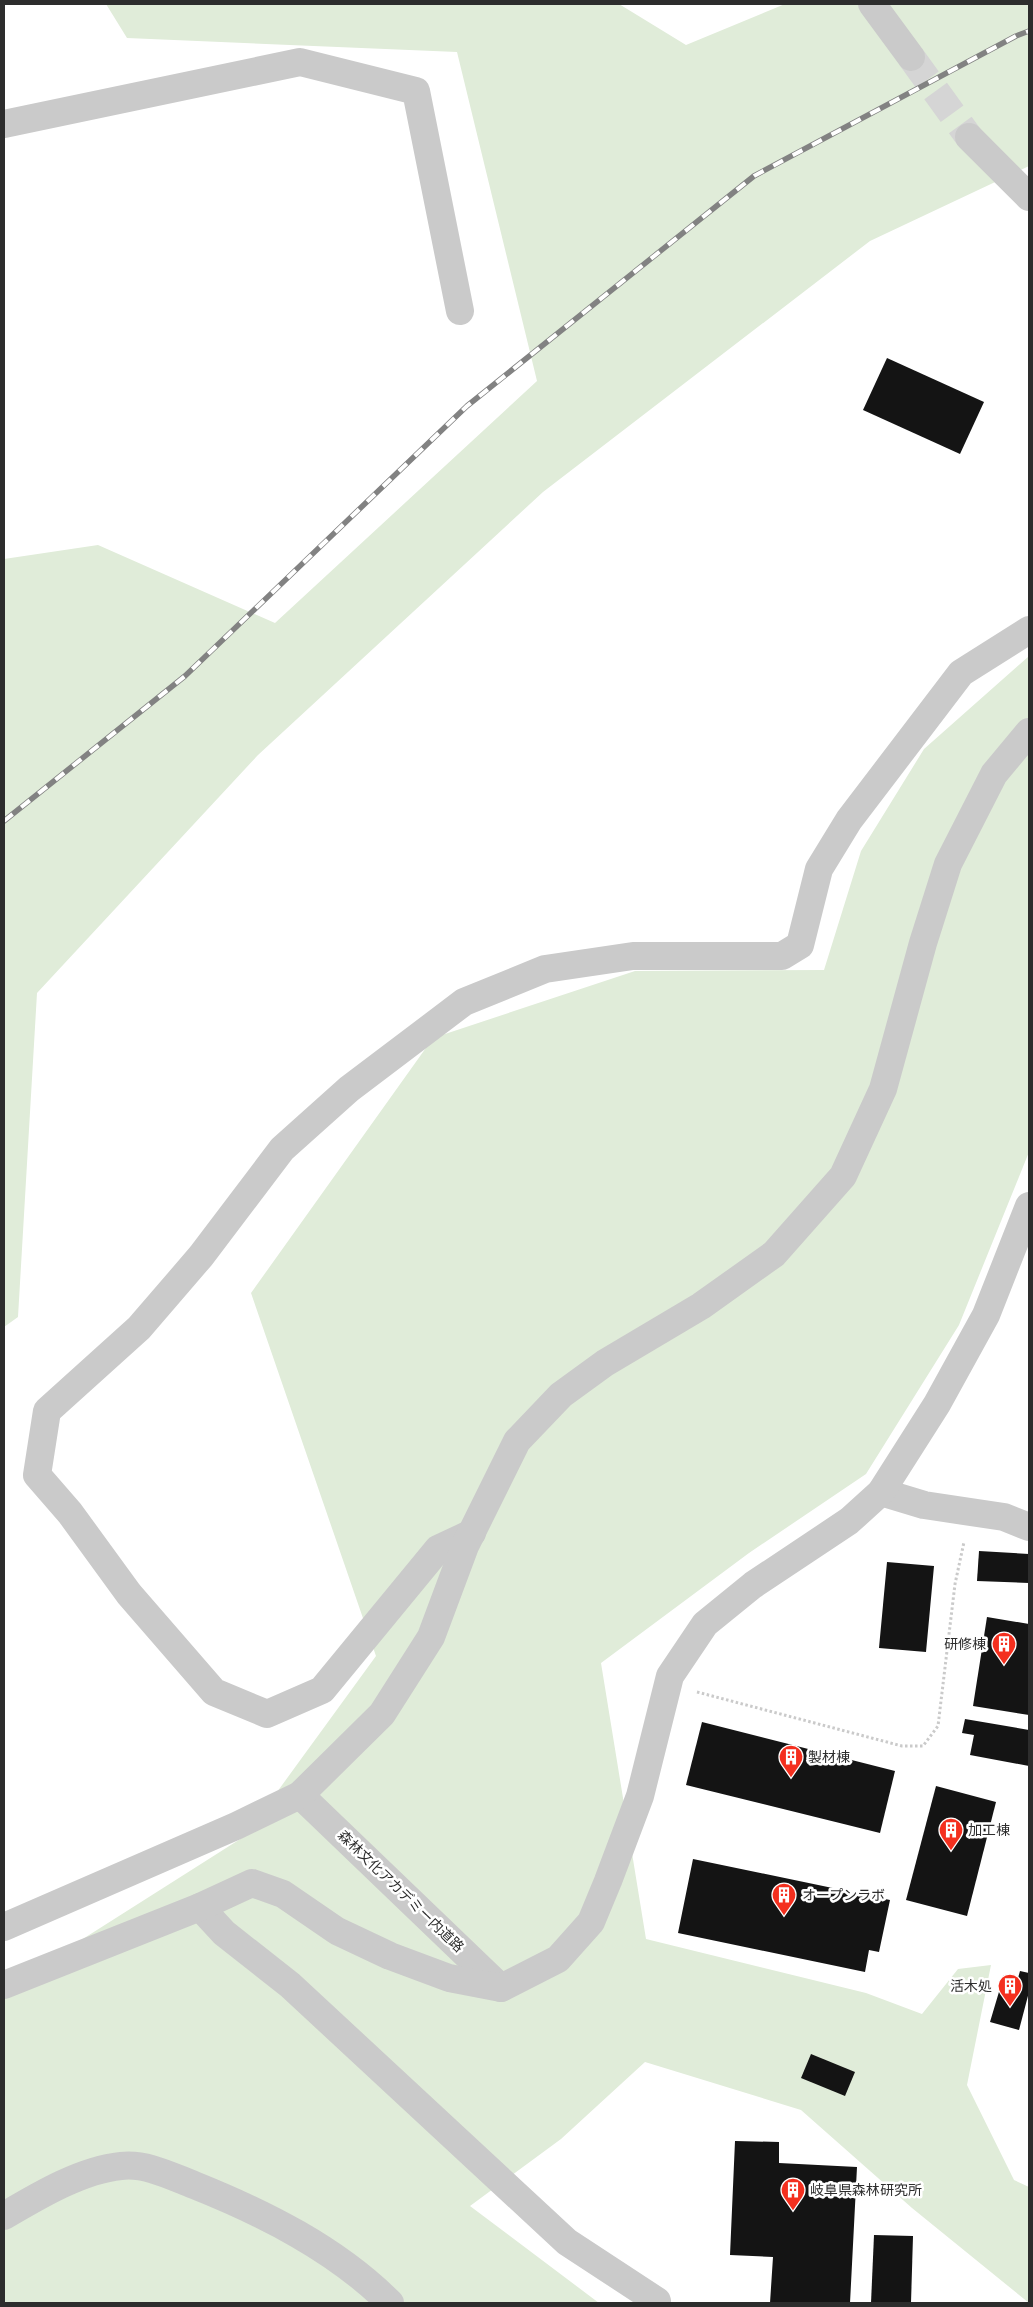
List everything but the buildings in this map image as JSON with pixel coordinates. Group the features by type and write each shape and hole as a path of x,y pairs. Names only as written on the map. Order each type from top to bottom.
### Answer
{"street":[{"path":"872,4 910,57"},
{"path":"4,124 300,62 416,90 460,311"},
{"path":"969,137 1029,197"},
{"path":"472,1533 438,1549 322,1690 267,1714 214,1692 129,1594 70,1513 37,1475 47,1411 139,1328 201,1256 282,1149 349,1089 464,1002 545,969 633,956 782,956 800,945 819,869 849,820 961,673 1029,630"},
{"path":"4,1927 236,1826 300,1795 382,1714 432,1637 472,1533 517,1441 561,1396 605,1363 701,1306 774,1254 843,1176 883,1089 923,943 948,864 994,774 1029,732"},
{"path":"4,1985 200,1907 252,1883 283,1894 337,1930 390,1956 449,1978 501,1988 558,1959 591,1922 640,1796 670,1676 705,1624 753,1585 849,1521 881,1492 938,1404 986,1315 1029,1206"},
{"path":"881,1492 924,1505 1004,1517 1029,1527"},
{"name":"森林文化アカデミー内道路","path":"300,1795 501,1988"},
{"path":"200,1907 224,1933 290,1985 567,2242 657,2300"},
{"path":"4,2216 73,2179 122,2165 152,2168 243,2205 277,2222 368,2282 390,2303"}],"path":[{"path":"667,1684 902,1746 923,1746 938,1726 955,1584 971,1512"}],"green space":[{"path":"106,4 619,4 686,45 785,4 1029,4 1029,166 870,241 543,492 258,755 37,993 18,1317 4,1327 4,559 98,545 275,623 537,381 457,52 127,38"},
{"path":"1028,657 1029,1152 959,1325 866,1474 749,1553 601,1663 646,1939 866,1993 922,2014 958,1969 991,1965 967,2085 1014,2180 1029,2187 1029,2303 912,2208 801,2110 645,2062 561,2139 470,2206 599,2303 4,2303 4,1989 245,1836 376,1656 251,1293 433,1038 635,971 824,970 861,851 924,749"}],"tunnel":[{"path":"911,57 969,137"}],"railway":[{"path":"4,821 185,676 467,406 754,176 1016,36 1029,31"}],"place":[{"name":"研修棟","path":"1004,1665"},
{"name":"製材棟","path":"791,1778"},
{"name":"加工棟","path":"951,1851"},
{"name":"オープンラボ","path":"784,1916"},
{"name":"活木処","path":"1010,2007"},
{"name":"岐阜県森林研究所","path":"793,2211"}]}
